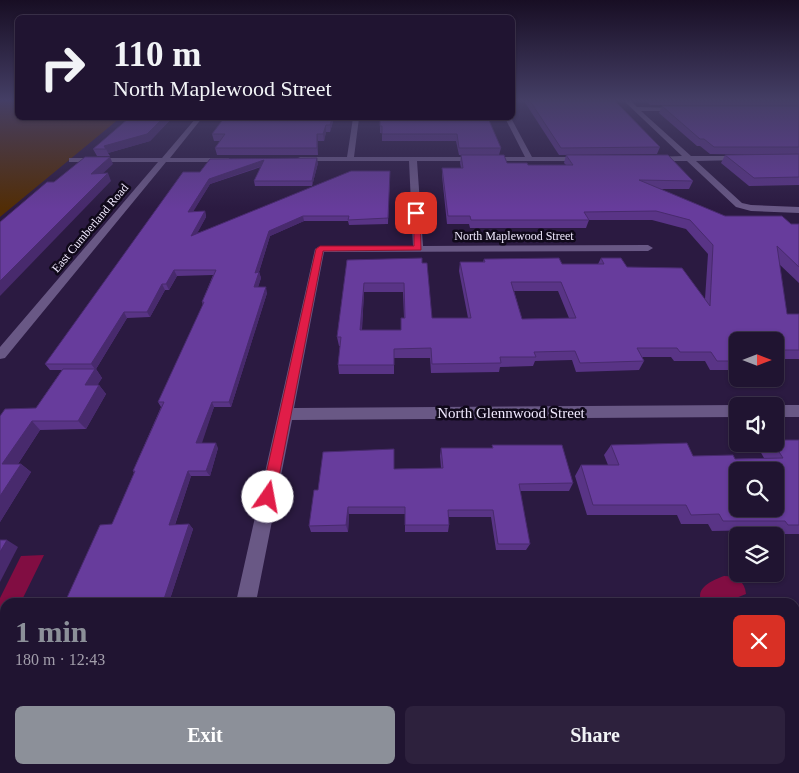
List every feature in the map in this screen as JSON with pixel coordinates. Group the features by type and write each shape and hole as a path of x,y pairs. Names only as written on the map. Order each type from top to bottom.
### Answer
{"street":[{"name":"East Cumberland Road","path":"0,355 183,137"},
{"path":"350,159 353,137"},
{"path":"518,137 529,158"},
{"path":"665,137 733,200 748,208 798,211"},
{"path":"291,159 588,158"},
{"path":"648,159 753,158"},
{"path":"414,159 418,248"},
{"path":"72,160 232,160"},
{"name":"North Maplewood Street","path":"285,414 320,249 648,248"},
{"name":"North Glennwood Street","path":"285,414 729,411"},
{"path":"784,411 799,411"},
{"path":"247,598 285,414"}],"shaded area":[{"path":"0,137 97,137 0,217"},
{"path":"44,555 23,598 0,598 21,556"},
{"path":"724,576 729,577 729,582 742,583 746,594 736,598 700,598 706,585"}],"building":[{"path":"107,137 136,137 104,146 106,149 93,149"},
{"path":"223,137 317,137 317,148 215,148"},
{"path":"457,137 496,137 501,148 459,148"},
{"path":"554,137 650,137 660,147 561,148"},
{"path":"698,137 799,137 799,147 714,147 704,139"},
{"path":"799,154 799,177 754,178 725,155"},
{"path":"461,155 504,155 507,163 527,163 528,165 573,165 566,155 668,155 693,181 639,180 725,216 782,216 791,224 799,224 799,267 777,246 787,314 799,314 799,350 784,350 784,332 729,332 729,361 717,361 711,352 680,352 677,348 637,348 644,361 580,363 575,351 534,352 536,357 500,357 501,363 432,364 431,348 394,349 394,365 338,365 341,337 337,337 347,260 422,258 422,263 427,263 432,318 471,318 460,262 485,262 484,259 559,258 562,264 604,264 601,258 621,258 627,267 682,268 710,306 713,245 690,220 656,211 584,212 589,220 471,220 470,216 448,216 442,168 463,168","holes":["511,282 561,282 576,318 522,319","364,283 404,283 405,318 401,318 401,330 360,330"]},
{"path":"85,157 110,157 91,174 108,173 0,281 0,222 47,182 54,182"},
{"path":"317,158 312,181 254,181 264,160 209,179 188,212 205,211 191,236 351,171 390,171 388,218 348,220 349,216 303,216 269,231 255,273 259,272 254,287 266,287 229,402 212,402 196,443 216,443 206,471 188,471 169,525 189,524 164,598 67,598 100,525 112,524 164,402 158,402 204,302 202,302 216,270 174,270 166,284 162,284 147,312 124,312 91,364 45,364 183,172 200,172 210,159"},
{"path":"63,369 95,369 85,385 99,385 78,421 32,421 2,464 21,464 0,496 0,416 5,409 36,408"},
{"path":"784,440 799,440 799,525 788,525 785,521 723,521 719,514 691,515 686,505 593,505 581,465 619,465 611,445 687,443 693,456 733,455 735,459 783,458 779,452 784,452"},
{"path":"492,445 562,445 573,483 519,484 530,544 498,544 493,510 448,510 449,525 405,525 405,507 348,507 346,525 309,526 314,490 318,490 323,452 394,449 394,469 443,468 441,448 493,448"},
{"path":"0,540 7,540 0,552"}],"route":[{"path":"268,497 320,249 418,248 416,213"}]}
